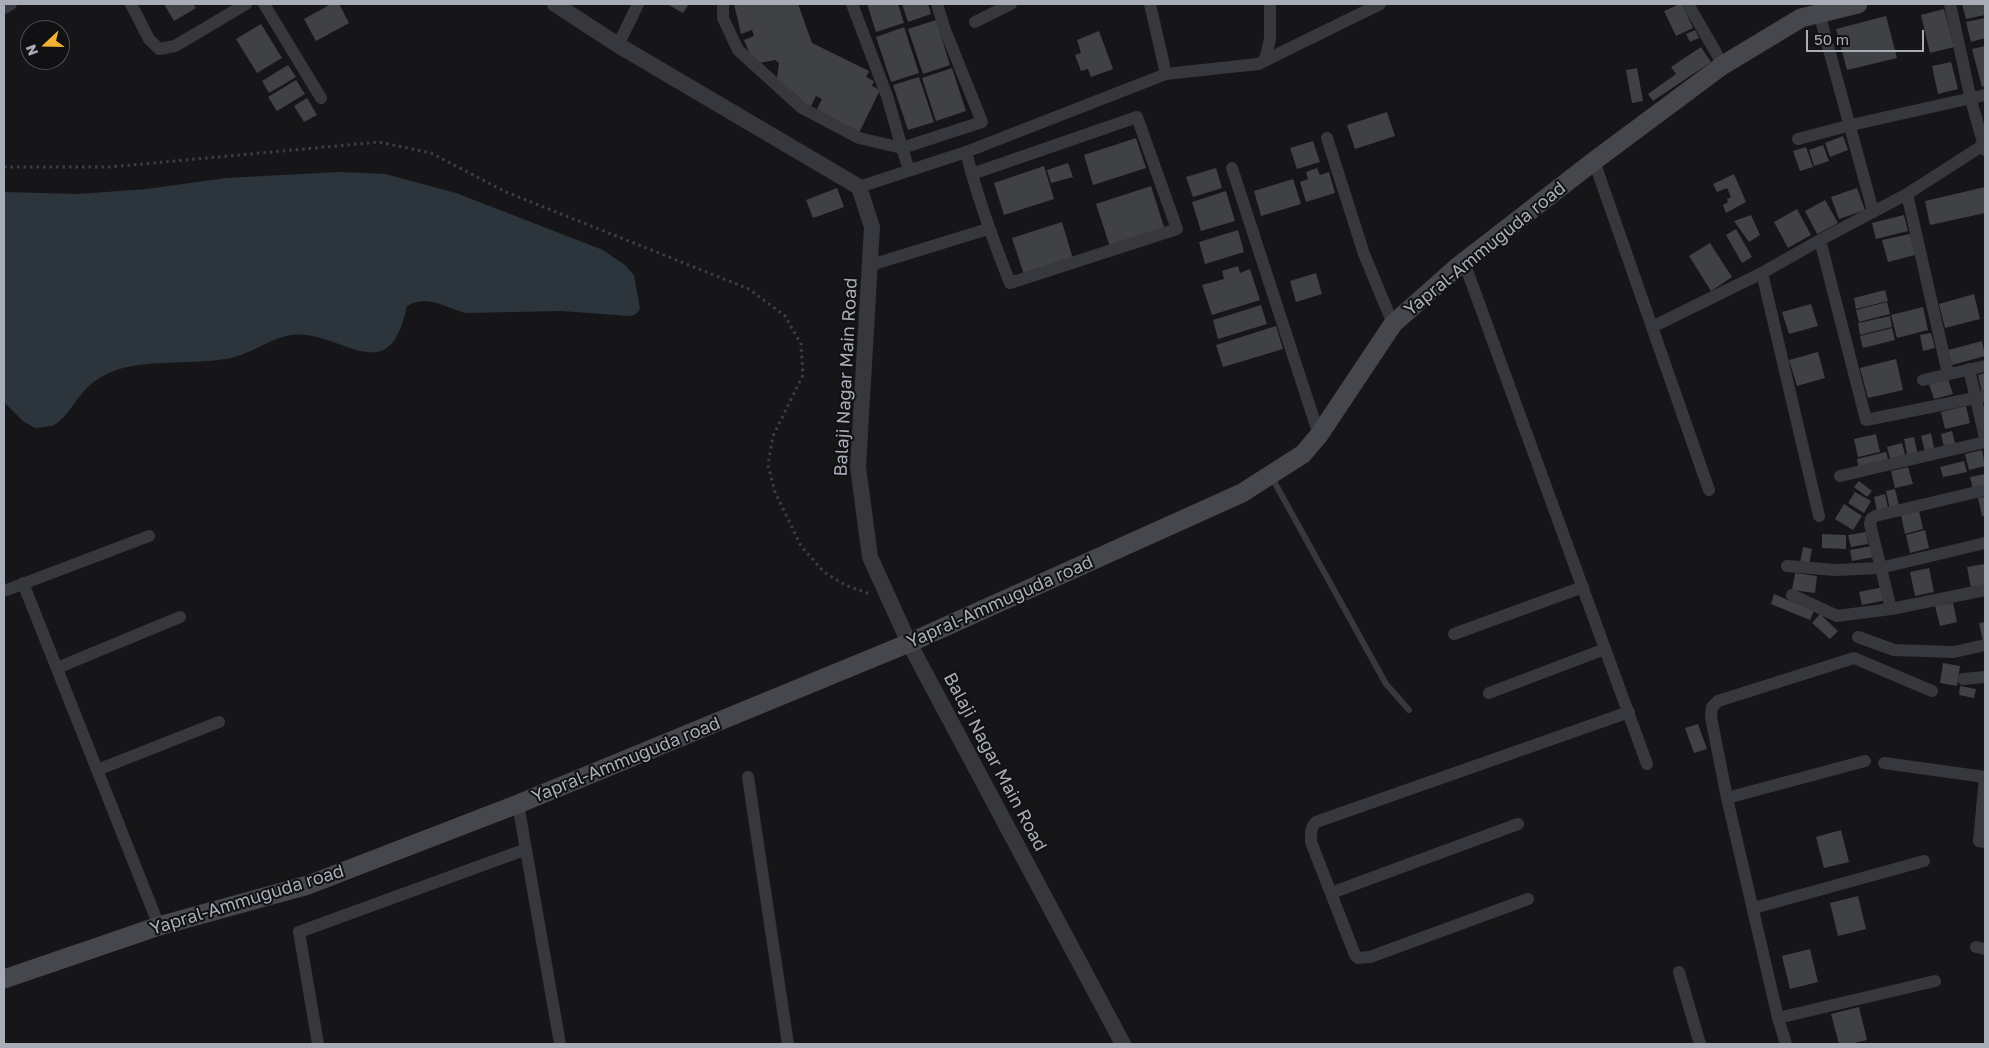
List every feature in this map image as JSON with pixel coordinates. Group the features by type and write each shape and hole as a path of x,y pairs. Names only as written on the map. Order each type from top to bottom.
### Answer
{"main road":[{"name":"Yapral-Ammuguda road","path":"4,979 159,926 308,885 518,804 909,644 1242,493 1303,454 1319,435 1393,324 1464,262 1594,161 1723,65 1801,18 1858,4"}],"street":[{"path":"4,8 11,4"},
{"path":"131,4 148,39 159,49 175,46 246,4"},
{"path":"264,4 321,98"},
{"path":"555,4 618,45 859,187 966,152 1166,74 1258,64 1380,4"},
{"path":"618,45 638,4"},
{"path":"723,4 723,18 738,50 802,108 859,138 902,148 982,122 945,30 937,4"},
{"path":"852,4 887,96 909,170"},
{"path":"975,22 1011,4"},
{"path":"1150,4 1166,74"},
{"path":"1265,60 1270,39 1270,4"},
{"path":"1688,4 1723,65"},
{"path":"1652,328 1762,273 1907,194 1985,146 1971,100 1950,4"},
{"path":"1819,13 1874,211"},
{"path":"1798,139 1851,125 1985,96"},
{"path":"966,152 972,174 988,229 1010,283 1177,229 1137,117 972,174"},
{"path":"1327,138 1364,254 1393,324"},
{"path":"1594,161 1709,490"},
{"path":"1232,168 1319,435"},
{"name":"Balaji Nagar Main Road","path":"859,187 872,228 858,467 870,557 909,644 1123,1044"},
{"path":"1907,194 1948,374"},
{"path":"871,265 988,229"},
{"path":"1820,240 1866,420 1980,397"},
{"path":"1464,262 1647,764"},
{"path":"1762,273 1819,516"},
{"path":"1923,380 1985,366"},
{"path":"1969,369 1980,397 1985,438"},
{"path":"1840,476 1985,442"},
{"path":"1892,609 1880,568 1870,524 1871,520 1875,516 1985,490"},
{"path":"4,591 149,536"},
{"path":"1786,566 1835,570 1880,568 1985,543"},
{"path":"23,583 159,926"},
{"path":"1454,634 1583,587"},
{"path":"1792,595 1838,616 1892,609 1985,590"},
{"path":"57,668 180,617"},
{"path":"1858,637 1894,650 1954,652 1985,645"},
{"path":"1488,693 1605,649"},
{"path":"1786,1044 1778,1018 1727,798 1711,716 1712,707 1718,701 1854,658 1932,691"},
{"path":"1963,679 1985,677"},
{"path":"1528,899 1364,958 1358,958 1355,955 1311,842 1310,832 1316,822 1628,712"},
{"path":"97,770 219,722"},
{"path":"1727,798 1865,761"},
{"path":"1884,763 1985,777 1983,826 1979,841 1985,842"},
{"path":"748,776 788,1044"},
{"path":"518,804 560,1044"},
{"path":"1331,893 1518,824"},
{"path":"318,1044 299,932 524,850"},
{"path":"1754,908 1924,861"},
{"path":"1679,972 1700,1044"},
{"path":"1778,1018 1935,981"}],"lane":[{"path":"1270,475 1386,684 1409,710"}],"path":[{"path":"4,167 110,167 379,142 430,153 506,192 749,289 785,316 801,344 802,374 774,436 768,465 775,492 801,546 824,572 845,585 890,602"}],"shaded area":[{"path":"339,172 385,174 456,193 603,250 625,265 634,275 640,309 636,314 630,316 561,311 466,313 436,303 422,301 407,306 398,333 387,347 374,352 359,351 324,339 305,335 286,336 241,355 226,359 148,364 123,368 108,373 90,385 59,422 47,427 35,428 23,421 4,402 4,192 78,194 147,189 226,178"}],"building":[{"path":"164,4 193,4 196,8 174,21"},
{"path":"331,4 339,4 349,23 316,41 304,19"},
{"path":"667,4 689,4 683,13"},
{"path":"734,4 798,4 812,43 869,71 866,77 874,81 872,86 880,90 859,133 816,111 822,99 816,96 810,108 777,78 779,63 775,60 754,64 744,40 754,36 752,30 741,34"},
{"path":"867,4 898,4 904,23 876,32"},
{"path":"902,4 928,4 931,14 908,22"},
{"path":"1682,4 1693,28 1676,36 1664,11"},
{"path":"1962,4 1985,4 1985,15 1966,19"},
{"path":"1944,9 1954,47 1930,53 1921,15"},
{"path":"1886,16 1897,58 1847,70 1836,29"},
{"path":"1985,18 1985,38 1971,42 1966,22"},
{"path":"936,20 950,65 923,74 908,29"},
{"path":"261,24 282,58 257,73 236,39"},
{"path":"904,27 919,73 891,82 876,37"},
{"path":"1695,30 1699,38 1690,42 1686,34"},
{"path":"1099,31 1113,69 1091,77 1088,69 1081,71 1075,55 1081,53 1077,40"},
{"path":"1985,46 1985,86 1982,87 1972,49"},
{"path":"1701,47 1711,62 1653,101 1648,94 1676,74 1671,67"},
{"path":"1951,62 1958,89 1938,94 1932,66"},
{"path":"288,65 296,77 269,93 262,81"},
{"path":"952,68 966,111 936,121 922,78"},
{"path":"1637,68 1643,101 1632,103 1626,70"},
{"path":"919,77 934,122 908,130 893,85"},
{"path":"296,80 305,94 277,111 268,97"},
{"path":"307,98 317,115 304,122 294,106"},
{"path":"1387,112 1395,136 1355,149 1347,125"},
{"path":"1843,136 1848,150 1830,157 1825,143"},
{"path":"1136,138 1146,168 1093,185 1084,155"},
{"path":"1313,141 1320,162 1297,169 1290,148"},
{"path":"1823,145 1829,161 1814,166 1809,150"},
{"path":"1806,147 1813,167 1800,171 1793,151"},
{"path":"1068,163 1073,177 1051,183 1047,170"},
{"path":"1044,166 1054,199 1004,215 994,183"},
{"path":"1216,168 1222,188 1193,197 1186,177"},
{"path":"1317,168 1320,175 1329,172 1335,193 1306,202 1300,182 1308,179 1306,172"},
{"path":"1734,174 1746,202 1726,213 1723,205 1731,197 1727,188 1717,192 1713,184"},
{"path":"1293,179 1301,204 1261,216 1254,191"},
{"path":"1151,186 1165,230 1110,247 1096,204"},
{"path":"1985,187 1985,213 1930,225 1925,201"},
{"path":"837,188 844,207 813,218 806,200"},
{"path":"1857,188 1865,210 1839,219 1831,197"},
{"path":"1226,191 1235,221 1201,231 1192,202"},
{"path":"1825,200 1838,223 1817,234 1805,211"},
{"path":"1797,209 1811,235 1788,248 1774,222"},
{"path":"1751,215 1760,235 1749,242 1734,221"},
{"path":"1904,215 1908,231 1876,239 1872,223"},
{"path":"1062,222 1073,259 1024,275 1012,238"},
{"path":"1736,229 1752,257 1742,263 1726,235"},
{"path":"1238,230 1244,252 1205,264 1199,242"},
{"path":"1910,234 1915,255 1888,262 1882,240"},
{"path":"1710,243 1732,277 1711,291 1689,256"},
{"path":"1238,266 1240,273 1250,269 1260,300 1212,315 1202,285 1224,279 1222,271"},
{"path":"1316,273 1322,294 1296,302 1290,281"},
{"path":"1885,290 1888,301 1856,309 1854,298"},
{"path":"1974,294 1980,319 1945,328 1939,304"},
{"path":"1887,302 1890,314 1859,322 1856,310"},
{"path":"1811,304 1818,326 1789,334 1782,312"},
{"path":"1261,305 1267,324 1218,339 1213,320"},
{"path":"1923,307 1928,330 1897,338 1891,315"},
{"path":"1890,316 1892,327 1860,335 1858,323"},
{"path":"1276,326 1283,349 1223,367 1216,345"},
{"path":"1892,328 1895,340 1863,348 1860,336"},
{"path":"1931,333 1935,348 1923,351 1920,335"},
{"path":"1982,341 1985,356 1952,365 1948,350"},
{"path":"1818,352 1825,378 1797,386 1789,360"},
{"path":"1896,359 1903,390 1868,398 1860,368"},
{"path":"1985,373 1985,392 1982,393 1978,375"},
{"path":"1948,379 1953,394 1934,399 1929,384"},
{"path":"1966,406 1970,423 1945,429 1941,412"},
{"path":"1952,431 1956,448 1945,451 1941,434"},
{"path":"1931,433 1935,453 1926,455 1921,436"},
{"path":"1876,434 1880,452 1858,457 1854,439"},
{"path":"1914,437 1918,456 1908,459 1904,439"},
{"path":"1902,443 1906,458 1891,462 1887,447"},
{"path":"1982,450 1985,466 1969,470 1965,454"},
{"path":"1886,452 1889,463 1859,470 1857,459"},
{"path":"1964,461 1967,472 1943,477 1940,467"},
{"path":"1908,467 1913,484 1895,488 1891,471"},
{"path":"1985,474 1985,487 1973,490 1970,477"},
{"path":"1859,481 1872,491 1867,497 1854,487"},
{"path":"1895,489 1899,506 1890,509 1886,491"},
{"path":"1855,492 1871,501 1864,513 1848,503"},
{"path":"1885,494 1888,508 1877,511 1874,497"},
{"path":"1985,497 1985,516 1982,516 1978,498"},
{"path":"1844,504 1862,516 1853,530 1835,519"},
{"path":"1919,511 1923,529 1905,534 1901,515"},
{"path":"1925,530 1929,548 1910,553 1906,535"},
{"path":"1866,532 1868,544 1851,547 1848,535"},
{"path":"1822,534 1846,535 1846,549 1822,548"},
{"path":"1872,546 1874,557 1852,561 1850,550"},
{"path":"1803,547 1812,549 1809,565 1800,563"},
{"path":"1985,564 1985,585 1971,588 1967,567"},
{"path":"1929,568 1934,592 1915,596 1910,572"},
{"path":"1795,573 1817,576 1815,593 1792,590"},
{"path":"1883,587 1886,600 1862,605 1859,592"},
{"path":"1774,594 1814,611 1810,620 1771,604"},
{"path":"1953,603 1957,622 1940,626 1935,606"},
{"path":"1820,614 1838,631 1830,639 1812,623"},
{"path":"1985,622 1985,640 1983,641 1979,623"},
{"path":"1943,663 1960,666 1957,686 1940,683"},
{"path":"1960,686 1976,689 1974,698 1959,695"},
{"path":"1698,724 1707,749 1694,753 1685,728"},
{"path":"1841,830 1849,862 1824,868 1816,837"},
{"path":"1858,896 1866,929 1838,936 1830,903"},
{"path":"1810,949 1818,982 1790,989 1782,956"},
{"path":"1859,1007 1867,1040 1850,1044 1839,1044 1831,1014"}]}
